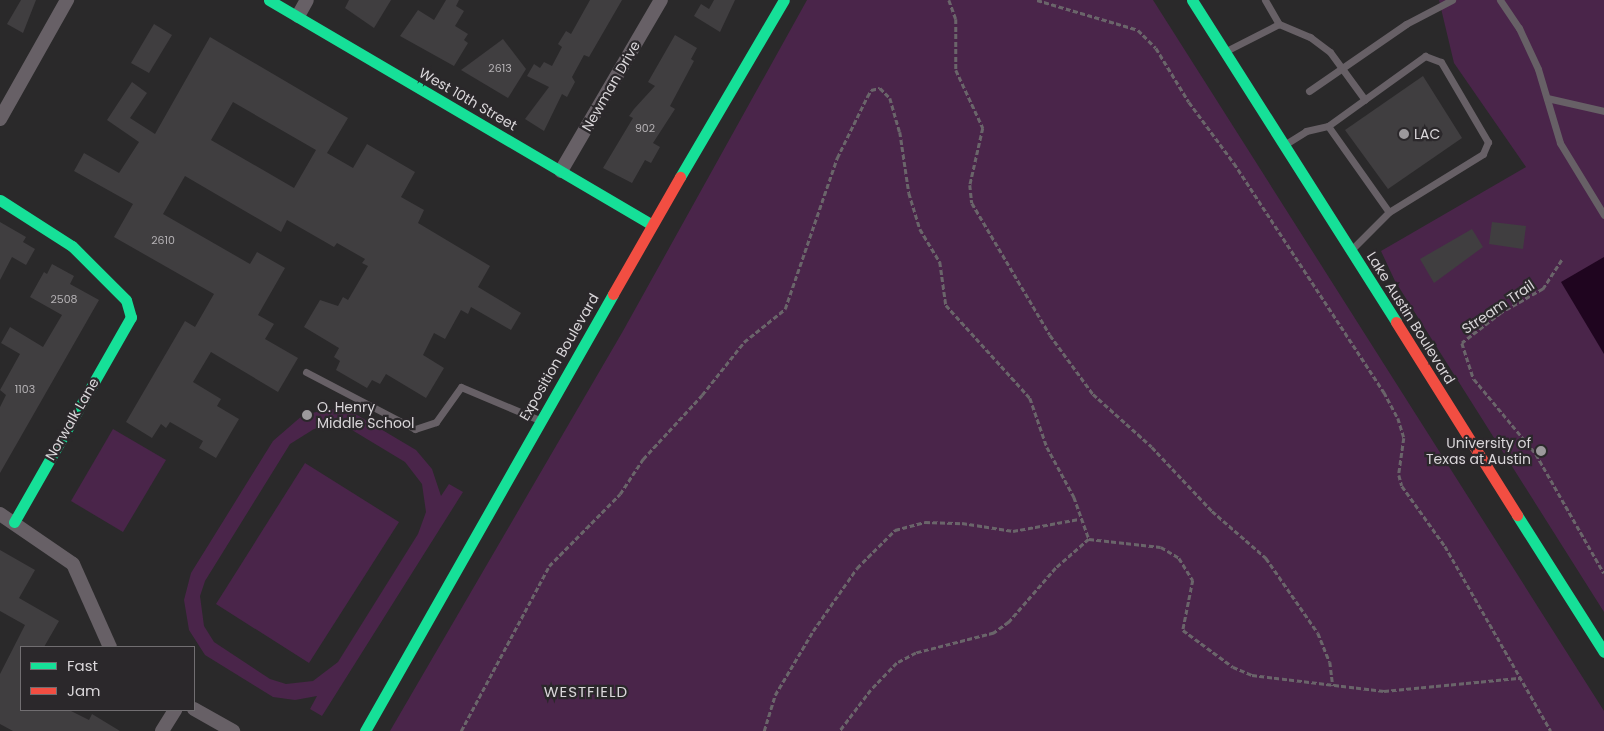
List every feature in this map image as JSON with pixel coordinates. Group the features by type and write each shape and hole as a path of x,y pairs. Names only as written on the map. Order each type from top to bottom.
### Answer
{"street":[{"path":"0,119 67,0"},
{"name":"West 10th Street","path":"270,0 652,225"},
{"path":"298,16 307,0"},
{"name":"Newman Drive","path":"561,172 662,0"},
{"name":"Exposition Boulevard","path":"365,731 539,420 784,0"},
{"name":"Lake Austin Boulevard","path":"1192,0 1604,652"},
{"name":"Norwalk Lane","path":"0,200 72,246 84,262 126,300 131,317 14,522"},
{"path":"0,514 72,564 110,646"},
{"path":"162,731 174,711"},
{"path":"195,711 233,731"}],"lane":[{"path":"1265,0 1279,24 1310,37 1330,52 1365,100"},
{"path":"1309,91 1406,24 1452,0"},
{"path":"1500,0 1519,28 1547,98 1560,143 1604,215"},
{"path":"1224,51 1279,24"},
{"path":"1284,145 1306,131 1328,126 1425,56 1441,62 1488,142 1483,154 1390,212 1350,251"},
{"path":"1547,98 1604,111"},
{"path":"1328,126 1390,212"},
{"path":"306,372 415,429 436,422 461,387 539,420"}],"path":[{"path":"949,0 956,19 956,70 983,128 983,139 970,185 972,203 1050,335 1093,394 1152,446 1212,511 1266,558 1318,633 1330,662 1333,686"},
{"path":"1037,0 1138,30 1156,48 1189,102 1234,163 1384,392 1398,418 1404,438 1399,475 1402,486 1445,546 1551,731"},
{"path":"460,731 549,566 620,494 642,459 702,395 744,342 785,309 834,166 867,96 875,88 885,91 890,98 900,132 909,193 920,229 940,262 946,306 1030,398 1046,447 1074,497 1079,519 1089,539"},
{"name":"Stream Trail","path":"1562,260 1543,289 1501,313 1462,343 1474,378 1536,454 1604,573"},
{"path":"764,731 776,695 813,631 857,568 895,530 925,522 962,523 1014,531 1079,519"},
{"path":"840,731 871,690 897,663 916,653 994,633 1009,622 1056,568 1089,539 1161,547 1179,558 1192,580 1183,630 1234,667 1274,679 1384,691 1520,678"}],"shaded area":[{"path":"807,0 1153,0 1604,711 1604,731 390,731 623,331"},
{"path":"1439,0 1604,0 1604,612 1395,281 1381,251 1526,167 1454,63"},
{"path":"1604,257 1604,354 1561,282"},
{"path":"330,409 352,412 416,450 432,469 441,496 449,484 463,492 322,716 310,709 317,696 295,700 273,697 205,655 189,630 184,600 191,573 273,441 303,415","holes":["333,425 352,430 405,462 422,484 426,512 418,534 338,662 313,681 286,684 270,679 214,642 204,626 200,596 205,581 290,444 314,429"]},
{"path":"113,429 166,460 123,532 71,501"},
{"path":"305,463 399,522 309,663 216,604"}],"building":[{"path":"21,0 36,0 23,33 7,24"},
{"path":"349,0 391,0 374,28 345,8"},
{"path":"446,0 459,0 456,6 464,11 455,26 468,34 464,40 468,43 454,66 400,36 418,10 434,20"},
{"path":"590,0 622,0 589,57 584,55 572,77 575,82 567,97 562,94 544,131 525,119 549,87 527,76 534,64 540,68 544,62 552,66 562,47 558,44 566,31 571,34"},
{"path":"714,0 735,0 720,32 694,16 701,4 709,9"},
{"path":"154,24 172,35 149,73 131,63"},
{"path":"675,35 697,48 691,59 694,61 670,106 675,109 653,143 660,147 651,163 645,160 632,183 603,168 633,118 629,116 655,86 648,82"},
{"path":"210,37 348,118 327,153 353,168 367,144 415,172 401,197 424,210 418,223 490,266 478,287 521,313 511,330 471,307 468,314 461,310 445,339 434,333 423,355 444,368 426,398 386,374 380,384 372,380 367,388 336,370 340,361 334,357 339,348 304,327 320,300 338,306 343,297 348,300 368,266 362,263 365,259 337,243 334,247 287,220 281,232 185,176 163,214 250,264 257,252 285,268 258,315 274,324 265,339 298,358 278,392 211,352 193,382 221,399 217,406 239,419 216,458 199,448 203,441 170,422 166,428 161,424 152,438 126,422 185,321 195,327 214,294 114,237 133,204 74,171 84,153 119,173 139,142 107,120 132,82 147,93 130,118 155,134","holes":["233,102 316,150 294,188 211,140"]},
{"path":"503,39 526,69 508,98 461,70"},
{"name":"LAC","path":"1423,76 1462,138 1388,189 1345,130"},
{"path":"0,222 26,237 23,242 35,249 26,265 12,257 0,280"},
{"path":"1492,222 1526,226 1523,249 1489,244"},
{"path":"1472,229 1483,247 1434,283 1420,259"},
{"path":"52,264 74,276 70,284 99,300 0,473 0,407 6,395 0,390 20,354 1,343 10,327 43,347 62,315 30,297 44,272 47,274"},
{"path":"0,550 35,570 19,598 59,621 45,646 20,646 20,711 71,711 89,720 92,714 120,731 13,731 0,724 0,674 25,625 0,611"}],"traffic: fast":[{"path":"269,0 652,225"},
{"path":"680,177 784,0"},
{"path":"1192,0 1396,322"},
{"path":"0,200 72,246 126,300 131,317 14,522"},
{"path":"365,731 613,294"},
{"path":"1517,515 1604,652"}],"traffic: jam":[{"path":"613,294 680,177"},
{"path":"1396,322 1517,515"}],"place":[{"name":"LAC","path":"1404,134"},
{"name":"O. Henry Middle School","path":"307,415"},
{"name":"University of Texas at Austin","path":"1541,451"}],"district":[{"name":"WESTFIELD","path":"586,692"}]}
